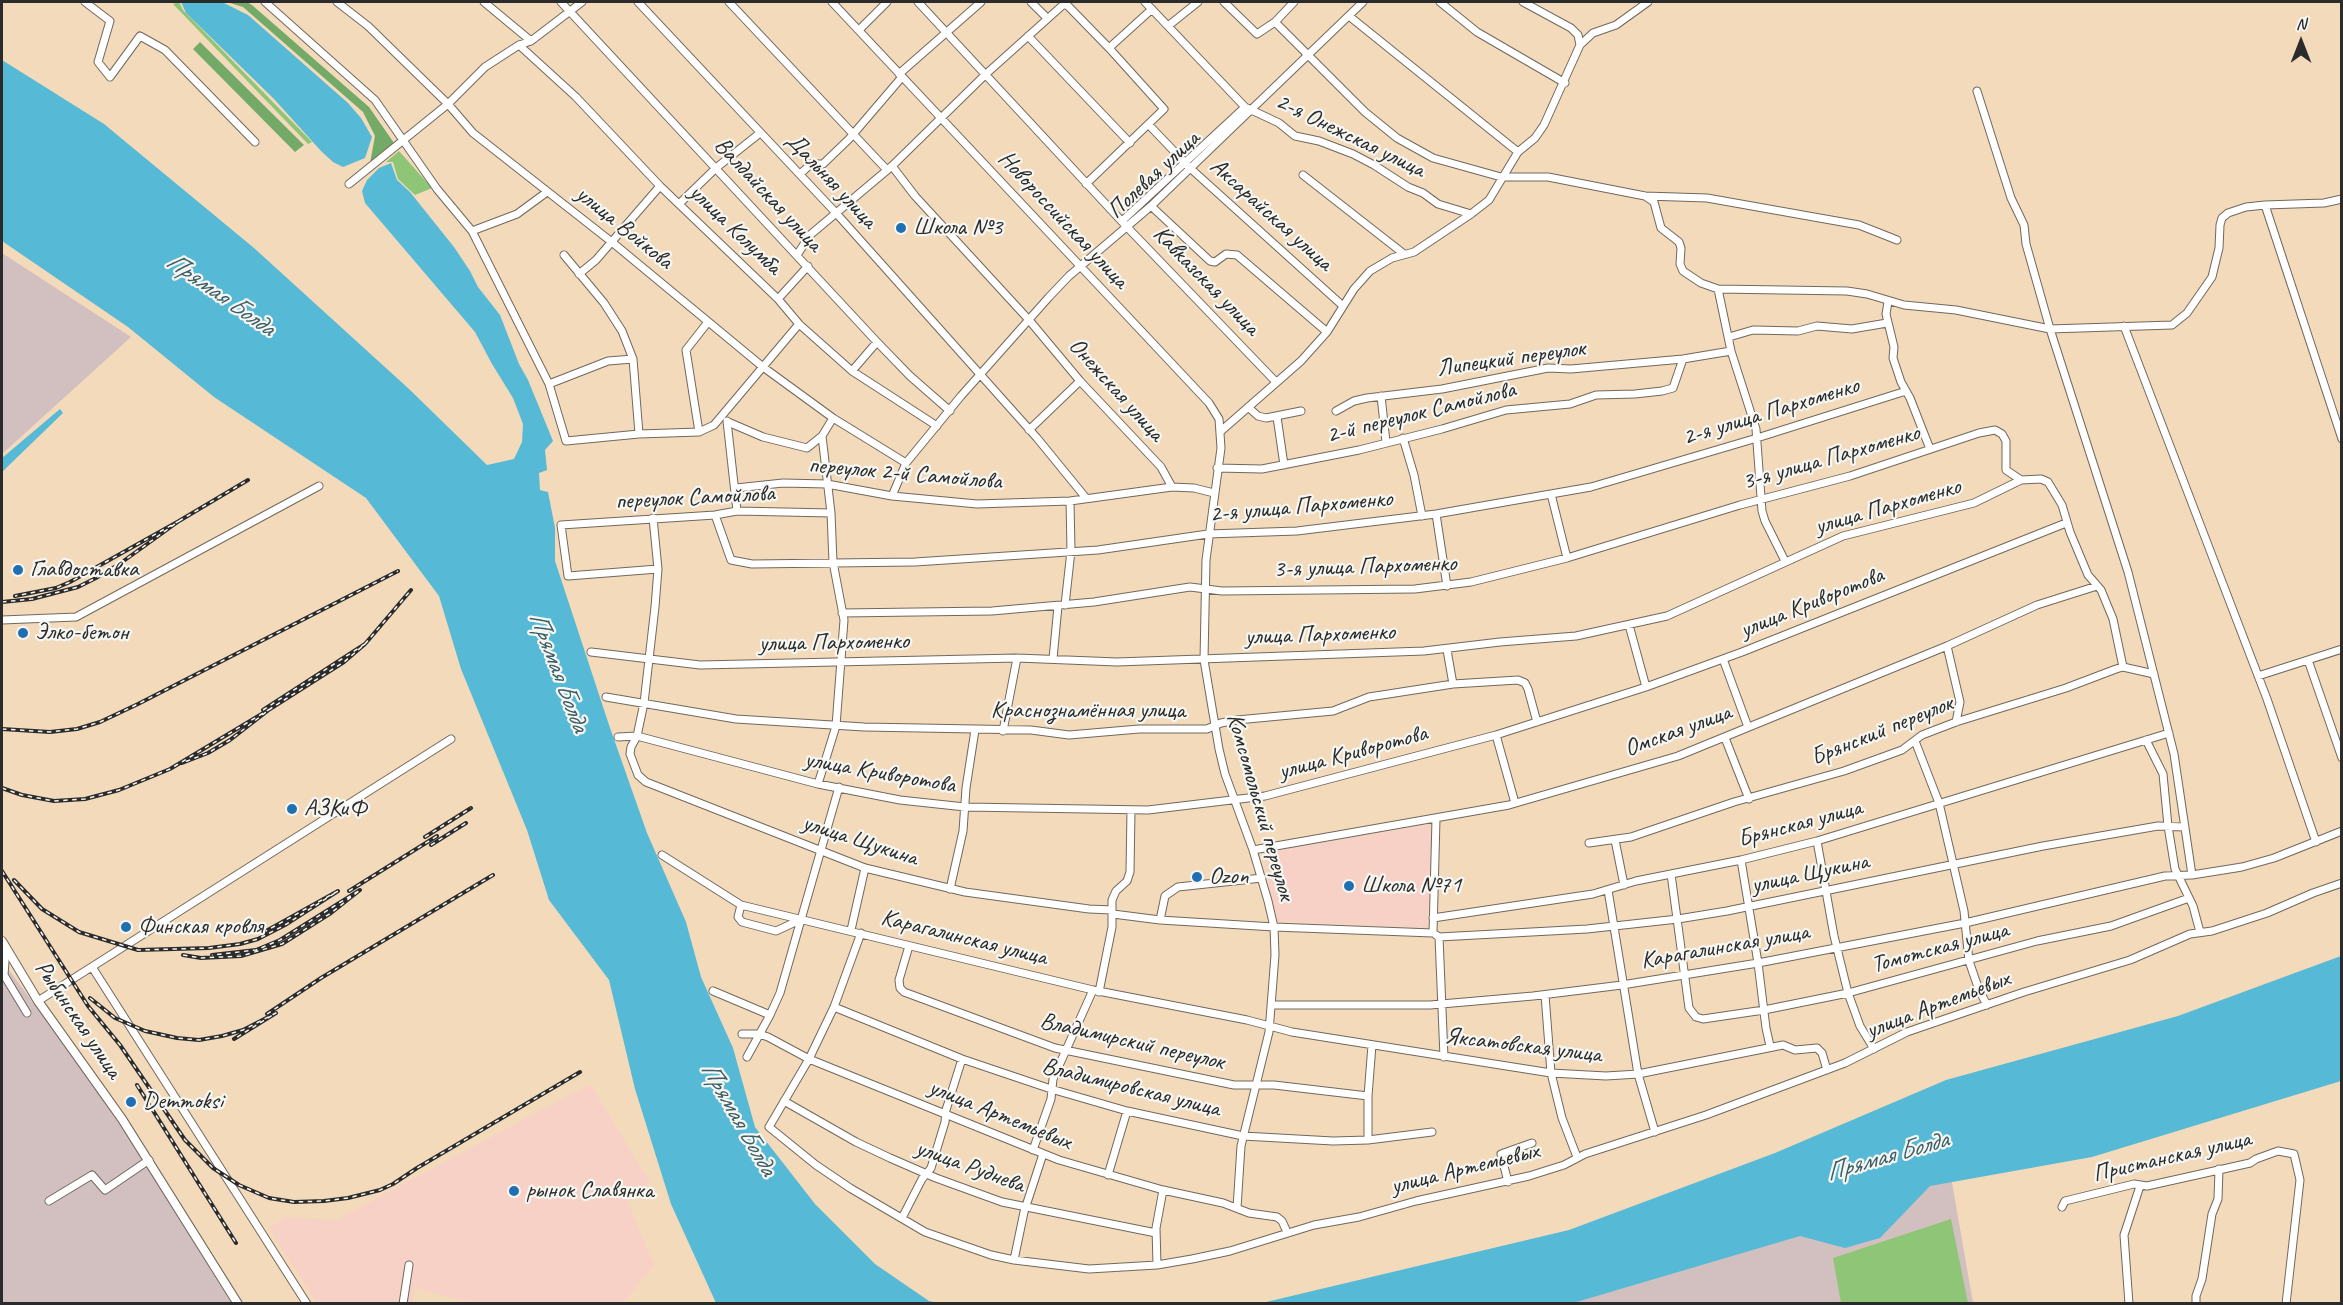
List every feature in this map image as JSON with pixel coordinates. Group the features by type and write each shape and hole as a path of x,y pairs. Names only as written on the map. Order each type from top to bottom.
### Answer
{"main road":[{"name":"Рыбинская улица","path":"4,945 38,1000 122,1119 238,1304"}],"street":[{"path":"85,2 111,21 98,62 110,77 141,36 165,50 255,142"},
{"path":"265,2 375,100 402,141 472,231 549,384 566,441 639,434 699,432 714,425 799,324"},
{"name":"улица Войкова","path":"337,2 368,26 448,104 473,133 763,367 833,418 906,463"},
{"path":"484,2 531,41"},
{"name":"Валдайская улица","path":"561,2 876,342 950,411"},
{"path":"349,184 448,104 485,67 519,45 531,41 582,2"},
{"name":"Дальняя улица","path":"638,2 836,213 981,375 1086,498"},
{"name":"Онежская улица","path":"729,2 890,168 1029,320 1080,381 1161,467 1172,487"},
{"name":"Новороссийская улица","path":"832,2 1209,403 1219,419 1221,431 1215,483"},
{"path":"859,30 887,2"},
{"name":"Кавказская улица","path":"918,2 1086,184 1276,382"},
{"path":"800,174 811,164 823,164 849,140 901,76 981,2"},
{"path":"1031,2 1047,18"},
{"name":"2-я Онежская улица","path":"1145,2 1248,109 1279,123 1295,136 1319,141 1353,154 1438,204 1472,214"},
{"path":"1168,26 1198,2"},
{"path":"1224,2 1257,34 1275,22 1294,2"},
{"path":"1124,224 1309,55 1363,2"},
{"path":"1440,2 1477,32 1565,82"},
{"path":"1523,2 1571,28 1578,35 1580,45"},
{"path":"1221,431 1300,361 1327,332 1361,280 1370,271 1392,258 1414,252 1472,214 1489,200 1518,152 1535,138 1544,125 1580,45 1593,33 1616,25 1648,2"},
{"path":"797,255 810,235 890,168 986,74 1064,4 1110,48 1164,109 1086,184"},
{"path":"1110,48 1152,9"},
{"path":"1349,16 1518,152"},
{"path":"1275,22 1365,112 1414,150 1433,158 1501,177 1548,177 1645,196 1707,198 1859,225 1897,240"},
{"path":"1028,36 1130,143"},
{"name":"улица Колумба","path":"519,45 576,97 660,186 778,299 799,324 852,371 937,426"},
{"path":"1977,91 2009,191 2024,225 2028,250 2050,329 2128,572 2169,733 2192,875"},
{"name":"Аксарайская улица","path":"1149,125 1188,166 1343,306"},
{"path":"680,203 716,168 760,133"},
{"name":"Полевая улица","path":"892,496 906,463 1029,320 1079,267 1124,224 1151,206 1188,166"},
{"path":"1303,175 1404,254"},
{"path":"579,274 611,243 660,186"},
{"path":"472,231 517,214 547,192"},
{"path":"1645,196 1654,202 1661,228 1679,242 1682,248 1680,264 1683,271 1701,283 1718,289 1847,291 1867,294 1888,302 1956,310 2050,329 2172,325 2187,313 2212,277 2217,263 2222,218 2235,210 2265,205 2342,199"},
{"path":"2265,205 2342,439"},
{"path":"1151,206 1210,261 1215,262 1226,254 1237,255 1327,332"},
{"path":"564,255 604,303 622,331 633,359 639,434"},
{"path":"778,299 808,266"},
{"path":"1718,289 1731,351 1757,438 1761,500 1765,521 1785,561"},
{"path":"1888,302 1886,314 1894,347 1893,358 1900,382 1930,449"},
{"path":"699,432 686,350 708,322"},
{"path":"1729,337 1753,330 1798,332 1817,326 1852,329 1887,323"},
{"path":"2124,326 2258,676 2316,842"},
{"path":"852,371 876,342"},
{"name":"Липецкий переулок","path":"1336,411 1354,401 1442,389 1548,368 1571,369 1683,359 1731,351"},
{"path":"549,384 608,361 633,359"},
{"name":"2-й переулок Самойлова","path":"1217,468 1262,469 1442,429 1506,410 1570,404 1596,395 1662,391 1673,388 1683,359"},
{"path":"1029,430 1080,381"},
{"name":"2-я улица Пархоменко","path":"715,515 731,560 753,564 915,562 1098,550 1208,534 1298,531 1436,514 1591,486 1757,438 1906,391"},
{"path":"1381,396 1386,442"},
{"path":"1248,407 1258,416 1277,417 1301,411"},
{"path":"725,412 737,511"},
{"path":"1277,417 1284,465"},
{"path":"728,422 763,437 807,448 822,436 833,418"},
{"name":"3-я улица Пархоменко","path":"842,613 992,611 1062,605 1191,587 1222,591 1415,589 1447,586 1567,558 1665,527 1850,476 1979,433 1995,430 2002,434 2006,441 2006,470 2021,480"},
{"path":"819,784 836,726 844,620 833,562 831,513 822,436"},
{"path":"1403,438 1422,516"},
{"path":"2021,480 2042,479 2048,482 2062,505 2066,523 2088,575 2101,590 2113,619 2123,667 2154,674"},
{"name":"улица Пархоменко","path":"591,652 700,665 1017,658 1117,662 1447,650 1500,642 1576,636 1667,616 1844,536 1974,503 2021,480"},
{"name":"переулок 2-й Самойлова","path":"736,489 783,483 827,484 892,496 976,504 1070,501 1172,487 1214,494"},
{"name":"Комсомольский переулок","path":"1215,483 1208,534 1204,660 1214,726 1225,774 1262,878 1274,927 1275,955 1269,1026"},
{"path":"2,620 76,617 319,486"},
{"path":"1551,494 1567,558"},
{"path":"1053,658 1071,551 1070,501"},
{"name":"переулок Самойлова","path":"658,569 568,576 561,525 715,515 737,511 831,513"},
{"path":"1436,514 1447,586"},
{"path":"637,736 650,658 658,569 653,518"},
{"name":"улица Криворотова","path":"618,737 637,736 819,784 900,800 965,807 1131,810 1176,808 1265,796 1496,735 1646,687 1723,659 2066,523"},
{"name":"Омская улица","path":"1253,850 1515,803 1678,756 1947,646 2037,605 2097,586"},
{"path":"1629,625 1646,687"},
{"path":"1947,646 1960,702 1956,722"},
{"path":"1447,650 1453,684"},
{"path":"2258,676 2342,650"},
{"path":"1003,730 1017,658"},
{"path":"1723,659 1748,727"},
{"path":"2308,660 2342,758"},
{"name":"Брянский переулок","path":"1589,843 1615,840 1650,831 1844,771 1902,750 1922,735 1956,722 2066,688 2123,667"},
{"name":"Краснознамённая улица","path":"606,696 736,719 836,726 1031,730 1069,735 1139,729 1196,730 1237,720 1333,711 1369,697 1453,684 1518,680 1525,683 1537,722"},
{"path":"950,889 963,831 966,788 975,730"},
{"name":"Брянская улица","path":"1434,918 1608,890 1817,841 2169,733"},
{"path":"1496,735 1515,803"},
{"name":"улица Щукина","path":"637,736 630,754 638,776 646,783 865,867 950,889 1160,920 1274,927 1436,935 1526,933 1613,926 1750,906 1953,864 2168,826 2185,827"},
{"path":"1725,738 1749,799"},
{"path":"38,1000 452,739"},
{"path":"2146,740 2163,774 2168,826 2178,875 2189,898 2200,932"},
{"path":"1915,741 1939,803 1965,923 1970,961 1979,990 1987,1005"},
{"path":"747,1057 780,993 839,787"},
{"path":"1033,1150 1051,1099 1053,1079 1065,1050 1096,991 1107,963 1112,900 1116,891 1127,881 1130,872 1131,810"},
{"path":"1436,819 1434,918 1442,1004 1444,1057"},
{"name":"Карагалинская улица","path":"1271,1005 1442,1004 1545,995 1685,975 1965,923 2165,876 2192,875 2250,865 2342,831"},
{"path":"1615,840 1624,885"},
{"path":"1817,841 1825,891 1848,993 1860,1026 1874,1049"},
{"name":"Карагалинская улица","path":"662,855 741,905 1096,991 1269,1026"},
{"path":"1741,860 1750,906 1770,1046"},
{"path":"851,930 865,867"},
{"path":"1671,874 1685,975"},
{"path":"1160,920 1165,896 1178,887 1262,878"},
{"name":"улица Артемьевых","path":"742,1034 759,1034 809,1059 1043,1154 1162,1190 1206,1198 1257,1215 1277,1217 1282,1221 1287,1232 1359,1217 1462,1190 1508,1182 1564,1165 1577,1157 1655,1132 1827,1070 1907,1032 2130,960 2190,934 2212,931 2267,913 2342,883"},
{"path":"1608,890 1638,1074 1655,1132"},
{"name":"Томотская улица","path":"1685,975 1689,1008 1696,1017 1710,1019 1848,993 2037,941 2111,926 2189,898"},
{"path":"741,905 738,917 742,922 776,931 802,919"},
{"path":"861,933 834,1007 809,1059 769,1127 816,1165 925,1232 991,1255 1014,1260 1089,1269 1157,1265 1230,1251 1287,1232"},
{"path":"4,945 4,975 27,1013"},
{"name":"Владимирский переулок","path":"909,946 899,980 900,988 904,992 1065,1050 1234,1085 1256,1084 1368,1096"},
{"path":"92,967 307,1304"},
{"path":"713,991 770,1016"},
{"path":"1545,995 1551,1073 1562,1118 1577,1157"},
{"name":"Владимировская улица","path":"834,1007 962,1059 1051,1089 1127,1111 1243,1136 1333,1141 1368,1140 1432,1132"},
{"path":"1237,1208 1243,1136 1269,1026"},
{"name":"Яксатовская улица","path":"1269,1026 1292,1032 1551,1073 1606,1076 1638,1074 1783,1045 1795,1050 1817,1048 1822,1053 1827,1070"},
{"path":"1368,1140 1368,1096 1372,1045"},
{"path":"902,1218 931,1168 962,1059"},
{"name":"улица Руднева","path":"784,1101 856,1142 927,1174 1002,1202 1156,1233"},
{"path":"1108,1175 1127,1111"},
{"path":"1508,1182 1501,1154 1532,1143"},
{"name":"Пристанская улица","path":"2062,1207 2065,1201 2134,1184 2140,1186 2250,1163 2278,1151 2294,1154 2300,1180 2286,1304"},
{"path":"1014,1260 1025,1208 1043,1154"},
{"path":"49,1201 92,1175 105,1190 148,1160"},
{"path":"2196,1304 2212,1214 2218,1199 2219,1169"},
{"path":"2129,1304 2124,1235 2140,1186"},
{"path":"1157,1265 1156,1233 1162,1190"},
{"path":"403,1304 409,1265"}],"shaded area":[{"path":"2,253 131,337 2,454"},
{"name":"Школа №71","path":"1433,824 1427,928 1275,921 1264,852"},
{"path":"2,961 77,1061 150,1170 232,1303 2,1303"},
{"name":"рынок Славянка","path":"590,1084 650,1182 627,1201 654,1265 623,1303 471,1303 415,1288 412,1303 317,1303 269,1229 286,1217 336,1220"},
{"path":"1951,1177 1973,1303 1568,1304"}],"green space":[{"path":"179,2 183,10 312,142 308,144 173,4"},
{"path":"227,2 247,2 252,5 369,107 394,143 370,163 375,136 363,112 243,7"},
{"path":"200,42 304,145 295,152 193,49"},
{"path":"399,151 432,188 415,195 398,179 393,162 386,162"},
{"path":"1951,1219 1968,1303 1841,1303 1833,1258"}],"water":[{"path":"181,2 222,2 248,15 348,103 361,118 372,137 365,158 343,167 333,162 274,99 186,13"},
{"name":"Прямая Болда","path":"2,60 104,124 254,248 409,389 487,465 514,459 522,442 523,424 513,398 475,332 365,203 362,191 367,180 379,168 391,163 397,180 410,192 454,247 478,287 500,315 553,441 545,450 547,470 539,473 540,490 548,492 555,528 555,561 647,833 686,922 701,977 733,1048 755,1127 815,1204 875,1264 929,1301 938,1303 716,1303 671,1204 635,1089 609,980 549,900 527,830 461,669 439,596 366,498 214,397 128,327 2,241"},
{"path":"60,409 63,413 2,472 2,458"},
{"name":"Прямая Болда","path":"2341,956 2341,1081 2092,1157 1930,1186 1880,1238 1845,1248 1800,1236 1573,1303 1262,1303 1569,1230 1775,1153 1946,1080 2178,1016"}],"railway":[{"path":"179,521 248,480"},
{"path":"2,602 32,599 78,587 118,565 179,521 70,582 56,588 15,596"},
{"path":"2,729 50,732 77,729 100,722 398,571"},
{"path":"365,644 411,590"},
{"path":"263,710 365,644 344,662 270,709"},
{"path":"2,788 22,795 54,801 85,799 119,790 170,769 270,709 230,740 208,753 182,763"},
{"path":"425,837 471,808"},
{"path":"431,845 466,823"},
{"path":"349,891 437,836"},
{"path":"2,871 88,1006 120,1045 185,1140 213,1168 239,1185 269,1198 294,1202 324,1201 380,1190 580,1072"},
{"path":"267,1014 321,978 493,875"},
{"path":"14,880 42,909 79,932 138,950 209,948 258,939 285,925 338,891 266,931"},
{"path":"183,955 201,958 241,956 282,944 331,913 360,890 280,940 256,950 212,955"},
{"path":"90,998 115,1018 145,1031 199,1040 243,1030 276,1013 234,1039"},
{"path":"137,1085 236,1243"}],"place":[{"name":"Школа №3","path":"901,228"},
{"name":"Главдоставка","path":"18,570"},
{"name":"Элко-бетон","path":"23,633"},
{"name":"АЗКиФ","path":"292,809"},
{"name":"Ozon","path":"1197,877"},
{"name":"Школа №71","path":"1349,886"},
{"name":"Финская кровля","path":"126,927"},
{"name":"Demmoksi","path":"131,1102"},
{"name":"рынок Славянка","path":"514,1191"}]}
